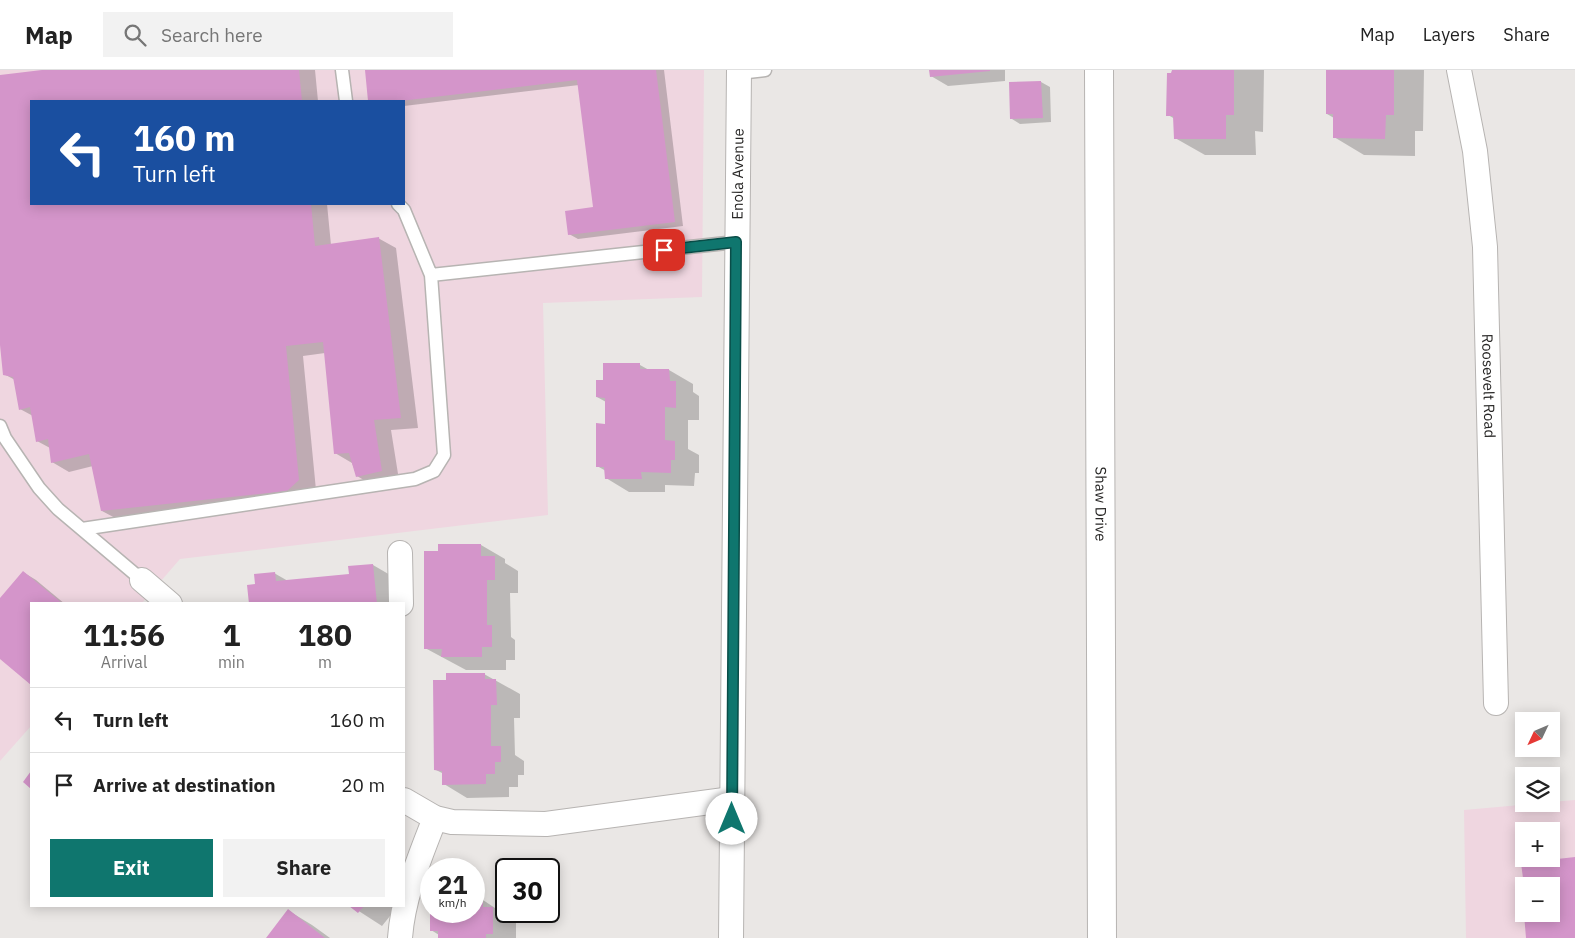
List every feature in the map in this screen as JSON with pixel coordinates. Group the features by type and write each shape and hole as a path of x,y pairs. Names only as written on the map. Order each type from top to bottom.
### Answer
{"street":[{"name":"Shaw Drive","path":"1099,70 1102,938"},
{"name":"Roosevelt Road","path":"1459,70 1476,158 1485,247 1496,703"},
{"name":"Enola Avenue","path":"731,938 739,71"},
{"path":"400,554 400,602"},
{"path":"142,580 168,602"},
{"path":"405,801 435,818 452,822 546,824 732,799"},
{"path":"405,906 413,877 435,818"},
{"path":"400,938 405,907"}],"lane":[{"path":"342,70 346,100"},
{"path":"739,71 765,70"},
{"path":"82,528 415,479 434,471 444,455 431,275 404,210 399,205"},
{"path":"431,275 736,242"},
{"path":"0,426 5,438 39,488 58,509 142,580"}],"shaded area":[{"path":"0,70 704,70 702,297 543,303 548,515 180,559 143,602 30,602 30,727 0,761"},
{"path":"1575,800 1575,938 1466,938 1464,810 1515,806 1515,812 1560,812 1560,801"}],"building":[{"path":"42,70 299,70 302,100 30,100 30,205 311,205 315,246 379,237 401,418 374,420 382,471 356,477 349,453 334,454 323,342 286,346 299,480 287,491 101,511 89,454 51,463 48,439 36,442 30,407 19,410 13,377 3,375 0,345 0,75"},
{"path":"365,70 656,70 675,222 568,235 565,211 593,207 577,80 405,100 368,100"},
{"path":"929,70 990,70 990,71 930,77"},
{"path":"1172,70 1234,70 1234,115 1226,115 1226,139 1174,139 1173,116 1166,116 1167,73 1171,73"},
{"path":"1326,70 1394,70 1394,115 1386,115 1385,139 1333,138 1333,114 1326,114"},
{"path":"1041,81 1043,118 1010,119 1009,82"},
{"path":"603,363 640,363 640,369 669,369 670,381 676,381 676,408 665,407 665,440 675,441 675,460 671,460 671,473 641,472 642,479 605,479 604,467 596,467 596,423 605,424 605,398 596,397 596,380 603,380"},
{"path":"438,544 481,544 481,556 495,556 495,580 487,580 487,625 492,625 492,647 482,647 482,657 441,657 442,649 424,649 424,551 438,551"},
{"path":"373,564 377,602 249,602 247,585 255,584 254,574 275,572 276,581 349,574 348,566"},
{"path":"23,571 61,602 30,602 30,684 0,659 0,598"},
{"path":"446,673 485,673 485,679 496,679 497,705 491,705 491,746 501,746 501,762 495,762 495,774 486,774 486,784 442,785 442,771 434,770 433,680 446,680"},
{"path":"30,772 30,788 23,782"},
{"path":"1575,857 1575,938 1526,938 1525,922 1560,922 1560,877 1523,877 1522,867 1560,867 1560,859"},
{"path":"350,907 363,907 358,913"},
{"path":"485,907 493,907 493,934 486,934 486,938 438,938 438,931 430,931 430,923 485,923"},
{"path":"288,909 325,938 266,938"}],"route":[{"path":"664,250 736,242 732,819"}]}
